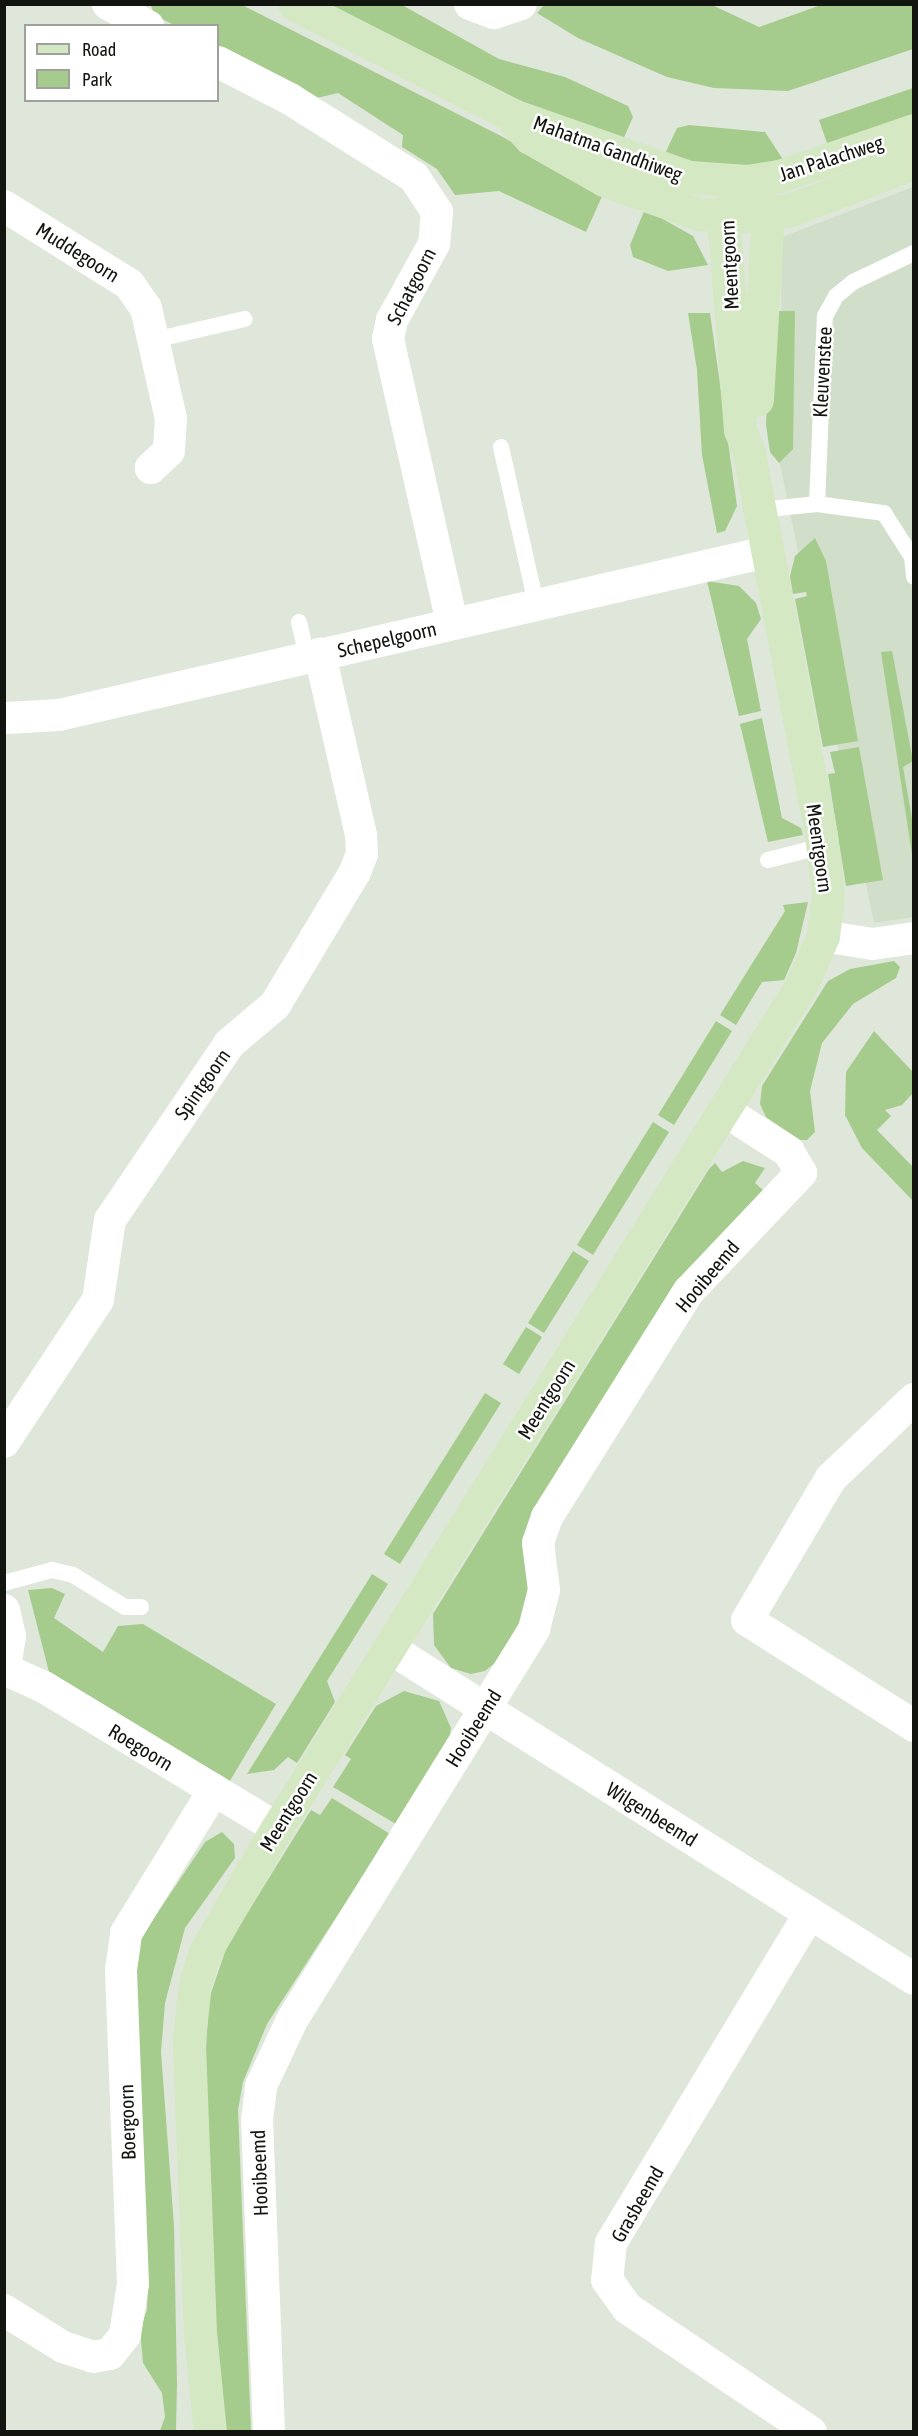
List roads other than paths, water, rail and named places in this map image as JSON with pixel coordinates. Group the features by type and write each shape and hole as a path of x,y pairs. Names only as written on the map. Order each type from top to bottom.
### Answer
{"street":[{"path":"108,4 144,24"},
{"name":"Mahatma Gandhiweg","path":"294,4 507,113 689,177 747,181"},
{"path":"470,4 494,13 521,4"},
{"name":"Schatgoorn","path":"219,63 290,99 414,177 437,212 434,244 392,320 388,339 452,624"},
{"name":"Mahatma Gandhiweg","path":"507,113 530,138 604,180 674,208 723,214"},
{"name":"Jan Palachweg","path":"747,181 779,176 914,130"},
{"name":"Jan Palachweg","path":"723,214 768,214 815,204 914,163"},
{"name":"Meentgoorn","path":"210,2432 200,2332 189,2039 195,1983 219,1923 814,964 823,936 828,894 823,846 749,453 740,430 723,214 747,181 768,214 756,429 749,453"},
{"name":"Muddegoorn","path":"4,206 129,284 146,308 171,419 169,451 151,468"},
{"name":"Schepelgoorn","path":"5,715 59,715 767,552"},
{"name":"Spintgoorn","path":"4,1442 98,1300 111,1220 229,1044 275,1005 355,872 362,854 361,835 313,656"},
{"path":"823,936 872,944 914,938"},
{"name":"Hooibeemd","path":"269,2432 256,2120 261,2086 292,2020 485,1709 542,1610 537,1543 548,1517 689,1291 801,1173 789,1152 724,1110"},
{"path":"909,1412 831,1478 747,1620 914,1726"},
{"path":"4,1610 10,1636 5,1669"},
{"name":"Wilgenbeemd","path":"391,1648 914,1979"},
{"name":"Roegoorn","path":"5,1669 44,1688 277,1828"},
{"name":"Boergoorn","path":"4,2310 63,2348 93,2358 110,2354 125,2335 133,2284 121,1970 126,1933 214,1790"},
{"name":"Grasbeemd","path":"810,1913 612,2244 608,2280 627,2308 811,2432"},
{"name":"Meentgoorn","path":"189,2432 200,2332"}],"lane":[{"name":"Kleuvenstee","path":"817,504 825,316 836,296 853,282 914,253"},
{"path":"154,340 245,319"},
{"path":"501,447 537,604"},
{"path":"759,510 817,504 884,513 912,557 914,577"},
{"path":"299,622 313,656"},
{"path":"768,860 823,846"},
{"path":"4,1583 52,1569 73,1575 125,1607 141,1607"}]}
